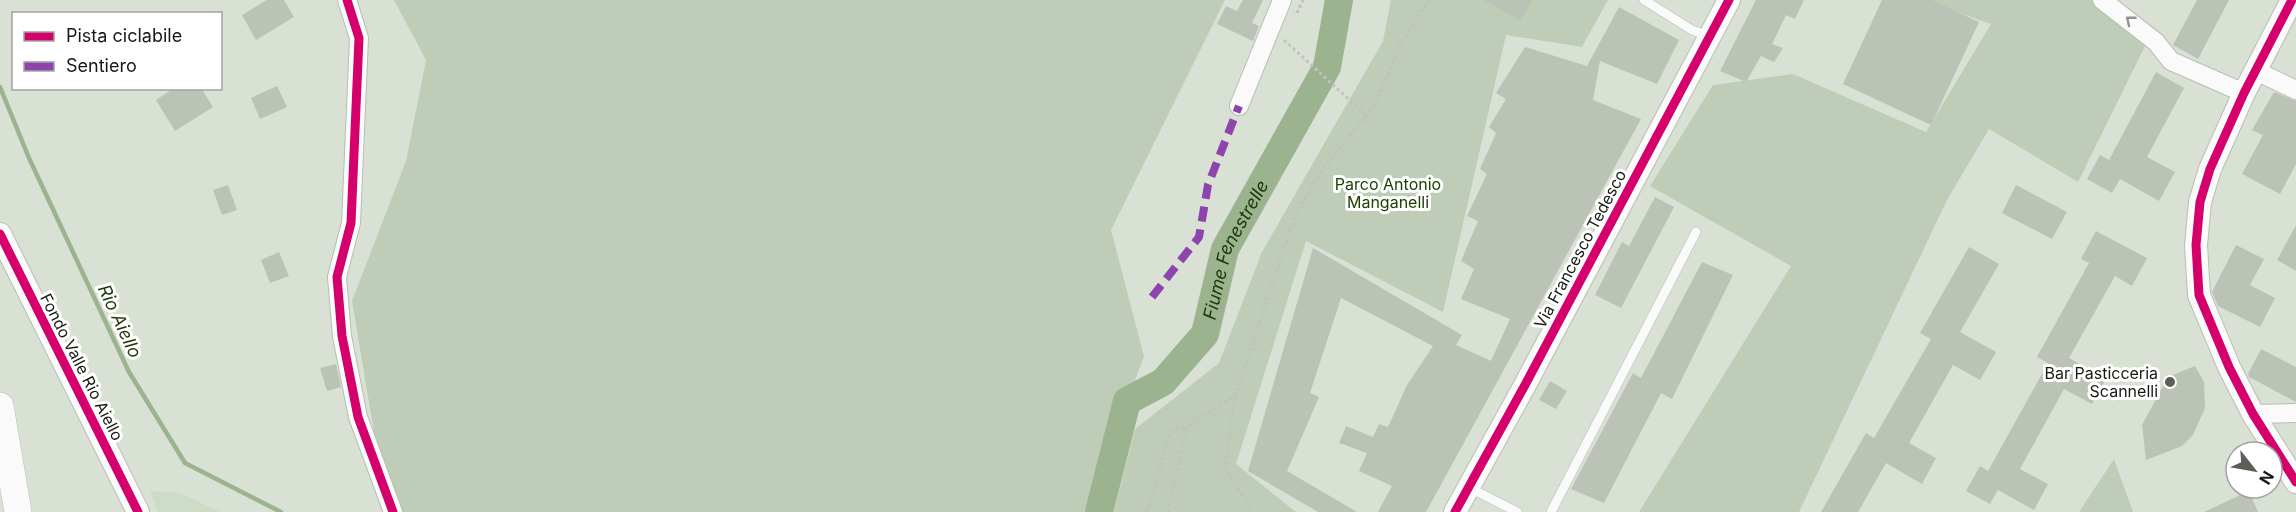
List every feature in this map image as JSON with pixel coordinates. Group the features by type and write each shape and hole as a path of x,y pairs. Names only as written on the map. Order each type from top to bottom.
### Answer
{"main road":[{"path":"0,406 18,512"}],"street":[{"path":"347,0 359,38 351,223 338,277 342,336 358,417 393,512"},
{"path":"1239,106 1281,0"},
{"name":"Via Francesco Tedesco","path":"1455,512 1729,0"},
{"path":"2102,0 2156,42 2171,61 2244,93"},
{"path":"2292,0 2244,93 2210,170 2200,201 2196,273 2199,296 2229,367 2253,414 2296,482"},
{"path":"2256,71 2296,90"},
{"name":"Fondo Valle Rio Aiello","path":"0,234 138,512"},
{"path":"2253,414 2296,413"}],"lane":[{"path":"1644,0 1692,30 1709,36"},
{"path":"1551,512 1696,232"},
{"path":"1468,487 1517,512"}],"path":[{"path":"1250,512 1247,502 1225,469 1235,396 1295,215 1324,168 1376,103 1399,47 1429,0"},
{"path":"1283,41 1366,116"},
{"path":"1147,512 1171,430 1187,426 1235,396"},
{"path":"1168,512 1187,426"}],"shaded area":[{"path":"150,491 180,493 220,512 158,512"}],"green space":[{"path":"394,0 1225,0 1111,230 1144,356 1087,512 400,512 376,444 352,301 406,161 426,60"},
{"name":"Parco Antonio Manganelli","path":"1391,0 1608,0 1582,47 1506,35 1443,312 1306,241 1236,464 1296,512 1114,512 1135,429 1219,363 1262,252 1383,41"},
{"path":"1922,0 2116,0 2146,44 2078,182 1989,129 1947,200 1799,512 1639,512 1791,266 1650,186 1713,85 1793,74 1926,132 1991,24"},
{"path":"2114,459 2133,512 2079,512"}],"building":[{"path":"267,0 284,0 294,17 256,40 242,15"},
{"path":"1243,0 1263,0 1252,23 1259,26 1253,41 1217,24 1226,6 1237,11"},
{"path":"1484,0 1532,0 1520,21"},
{"path":"1756,0 1804,0 1795,19 1786,15 1772,44 1783,48 1774,62 1761,56 1746,82 1720,71"},
{"path":"1882,0 1932,0 1979,22 1931,125 1843,84"},
{"path":"2197,0 2229,0 2198,59 2173,45"},
{"path":"1619,7 1679,40 1657,84 1600,61 1593,100 1641,119 1426,512 1378,512 1392,486 1359,471 1367,453 1339,443 1346,426 1373,437 1379,424 1388,427 1407,385 1433,346 1341,298 1310,393 1319,397 1287,471 1357,512 1318,512 1248,471 1313,248 1462,335 1456,345 1491,361 1510,319 1461,299 1474,269 1461,261 1478,221 1467,216 1487,174 1480,169 1496,133 1489,127 1506,99 1496,93 1525,47 1587,66"},
{"path":"2156,72 2184,88 2147,157 2175,172 2159,201 2120,179 2112,193 2087,179 2100,155 2109,160"},
{"path":"277,86 287,107 260,119 251,98"},
{"path":"171,90 202,90 213,107 175,131 156,100"},
{"path":"2274,92 2296,101 2296,164 2280,194 2242,174 2263,135 2252,130"},
{"path":"228,185 237,210 222,215 213,190"},
{"path":"2016,185 2067,212 2052,239 2002,213"},
{"path":"1655,197 1674,207 1621,308 1595,295 1622,242 1629,246"},
{"path":"2296,225 2296,271 2277,260"},
{"path":"2096,231 2147,258 2132,286 2115,276 2069,358 2106,379 2092,404 2064,389 2020,469 2048,484 2034,510 1998,490 1990,504 1966,491 1980,466 1988,471 2048,363 2037,357 2089,263 2081,259"},
{"path":"2236,245 2264,259 2250,285 2275,298 2260,327 2218,306 2212,292"},
{"path":"1969,247 1999,264 1960,332 1996,352 1980,380 1953,365 1909,443 1936,458 1922,484 1886,463 1858,512 1821,512 1866,433 1874,438 1931,339 1920,333"},
{"path":"279,252 289,276 270,283 261,260"},
{"path":"1702,262 1733,275 1672,399 1661,393 1604,503 1571,489 1633,373 1641,378"},
{"path":"2261,349 2296,367 2296,402 2249,377 2248,374"},
{"path":"336,364 341,387 327,391 320,368"},
{"path":"2195,366 2204,382 2205,408 2193,435 2182,446 2146,460 2142,425 2168,377"},
{"path":"1550,381 1567,391 1556,409 1539,400"},
{"path":"2230,500 2253,500 2258,512 2204,512"}],"waterway":[{"name":"Fiume Fenestrelle","path":"1099,512 1127,401 1163,382 1205,334 1225,249 1327,67 1339,0"},
{"name":"Rio Aiello","path":"0,87 29,158 129,372 185,463 281,512"}],"marked path":[{"path":"1152,297 1199,237 1208,185 1239,106"}],"cycle path":[{"path":"347,0 359,38 351,223 337,277 342,336 358,417 393,512"},
{"path":"1455,512 1729,0"},
{"path":"2292,0 2244,93 2210,169 2200,202 2196,245 2199,295 2229,367 2253,414 2296,482"},
{"path":"0,234 138,512"}],"place":[{"name":"Bar Pasticceria Scannelli","path":"2170,382"}]}
